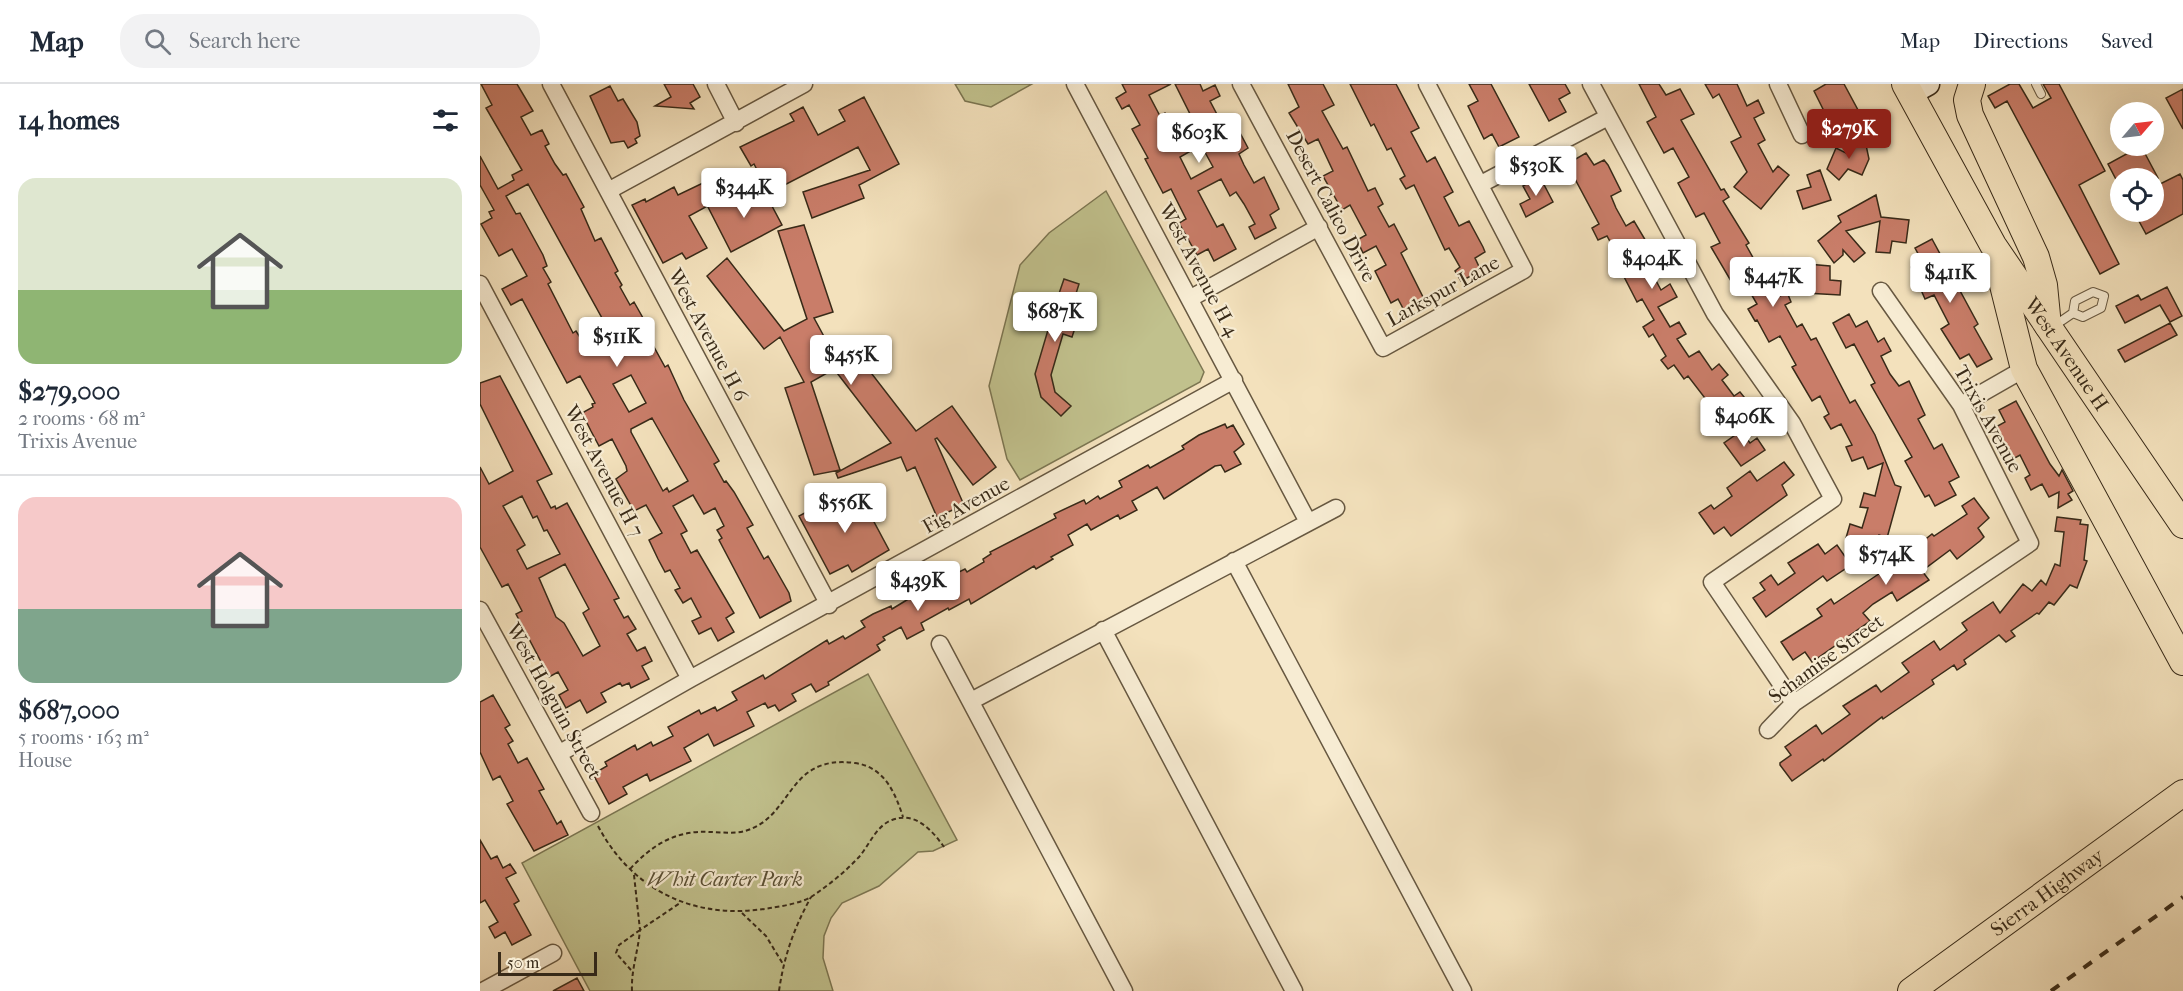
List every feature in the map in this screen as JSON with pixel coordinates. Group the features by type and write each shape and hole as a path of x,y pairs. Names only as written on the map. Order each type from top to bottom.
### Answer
{"main road":[{"path":"1972,84 1967,100 1970,115 2036,256 2044,285 2048,329"},
{"name":"West Avenue H","path":"1914,87 1993,245 2183,525"},
{"path":"1993,245 2024,369 2183,662"},
{"name":"Sierra Highway","path":"1911,991 2183,793"}],"street":[{"name":"West Avenue H 6","path":"550,84 829,605"},
{"path":"716,84 736,123"},
{"path":"608,191 804,84"},
{"name":"West Avenue H 4","path":"1075,84 1191,298 1308,522"},
{"name":"Desert Calico Drive","path":"1241,84 1383,348"},
{"path":"1427,84 1481,184 1608,117"},
{"path":"1591,84 1715,314 1792,423 1833,499 1712,582 1794,703"},
{"path":"1778,84 1802,135"},
{"name":"Larkspur Lane","path":"1383,348 1524,270 1481,184"},
{"path":"1191,298 1319,227"},
{"name":"West Avenue H 7","path":"480,284 690,679"},
{"name":"Trixis Avenue","path":"1881,291 1961,405 2030,543"},
{"path":"1961,405 2024,369"},
{"name":"Fig Avenue","path":"560,753 1234,380"},
{"path":"971,702 1336,508"},
{"name":"Schamise Street","path":"1768,730 1794,703 2030,543"},
{"path":"1234,561 1462,991"},
{"name":"West Holguin Street","path":"480,610 591,813"},
{"path":"1103,630 1294,991"},
{"path":"940,644 1124,991"},
{"path":"485,986 553,953"}],"lane":[{"path":"2036,84 2041,94"},
{"path":"2048,329 2073,313"}],"path":[{"path":"630,869 657,844 673,836 692,831 744,832 761,823 779,806 804,775 819,765 841,762 861,764 880,774 896,794 903,817"},
{"path":"591,813 604,836 634,875 681,903 710,911 742,913 811,897"},
{"path":"779,991 783,964 794,928 811,897 860,856 878,829 890,820 903,817 917,820 933,832 944,847"},
{"path":"632,991 631,970 637,954 640,930 634,875"},
{"path":"631,970 616,953 619,945 681,903"},
{"path":"742,913 766,936 783,964"}],"green space":[{"path":"955,84 1032,84 991,107 965,101"},
{"path":"1106,191 1204,372 1200,382 1020,480 1007,459 989,386 1020,265 1049,233"},
{"name":"Whit Carter Park","path":"868,674 957,840 933,851 918,852 879,886 842,903 831,918 824,936 823,958 833,991 590,991 522,863"}],"building":[{"path":"481,84 517,84 533,111 521,117 531,135 542,130 549,144 545,146 563,175 566,174 584,207 581,209 595,241 601,238 618,271 615,273 622,285 620,287 630,305 634,302 652,334 648,336 665,367 668,365 684,400 719,461 714,464 753,525 747,528 764,559 768,556 789,593 791,601 760,618 719,540 722,538 717,530 724,526 715,508 704,514 693,495 673,506 687,531 681,534 691,553 697,550 734,613 726,618 734,632 718,641 711,628 699,634 692,621 701,617 691,598 683,603 675,590 680,588 670,570 665,572 649,540 662,533 646,505 634,511 616,479 627,471 612,439 599,446 591,431 582,413 593,407 592,404 595,403 580,376 567,383 522,299 511,305 502,289 527,276 512,249 499,256 481,224 492,218 489,212 494,210 480,185 480,156 498,189 514,180 512,175 522,170 486,108 492,105","holes":["528,184 608,329 583,342 576,331 573,333 548,284 551,282 543,268 547,266 543,255 520,213 516,214 506,196","631,375 646,403 629,412 613,384","652,418 688,481 669,492 667,488 663,491 631,429"]},
{"path":"664,84 693,84 700,97 690,103 694,109 655,106 671,97"},
{"path":"1122,84 1171,84 1149,95 1160,116 1165,113 1170,122 1166,124 1177,146 1200,134 1175,84 1200,84 1203,91 1215,85 1220,96 1210,101 1220,120 1230,114 1248,148 1239,154 1254,183 1264,177 1279,209 1270,215 1276,228 1255,239 1249,227 1255,224 1244,204 1236,192 1230,196 1221,179 1198,191 1217,227 1223,224 1236,249 1214,261 1208,249 1197,255 1179,223 1186,219 1171,189 1163,193 1145,159 1148,158 1132,129 1140,125 1129,105 1122,109 1116,98 1126,92","holes":["1201,145 1213,167 1191,179 1180,157"]},
{"path":"1288,84 1323,84 1334,105 1322,111 1343,149 1347,147 1368,191 1375,188 1383,204 1378,207 1389,227 1394,224 1407,249 1401,253 1425,301 1405,312 1398,299 1391,303 1375,271 1386,265 1376,246 1363,253 1357,240 1366,235 1350,205 1342,210 1323,176 1333,171 1318,139 1308,144 1289,113 1299,107"},
{"path":"1350,84 1396,84 1419,128 1411,132 1427,162 1435,157 1453,192 1444,197 1459,226 1469,221 1483,247 1485,252 1475,258 1481,271 1461,281 1455,271 1460,267 1449,248 1445,250 1414,185 1406,189 1400,179 1405,176 1391,148 1387,150 1374,124 1371,126"},
{"path":"1469,84 1491,84 1519,137 1499,147 1492,134 1484,139 1468,106 1478,101"},
{"path":"1529,84 1565,84 1570,93 1559,99 1566,112 1549,121"},
{"path":"1639,84 1659,84 1666,95 1680,89 1694,114 1681,120 1721,190 1724,189 1729,197 1723,201 1749,243 1746,245 1761,272 1765,270 1780,296 1787,292 1791,302 1785,305 1797,327 1802,324 1811,340 1816,338 1850,403 1855,400 1875,435 1895,485 1901,487 1887,538 1879,535 1876,547 1846,538 1850,524 1862,528 1868,508 1860,507 1864,493 1875,496 1883,463 1868,469 1863,457 1852,461 1846,447 1852,445 1841,424 1831,429 1824,417 1829,414 1820,396 1812,401 1792,367 1796,365 1780,336 1769,342 1757,320 1755,321 1748,309 1757,304 1741,276 1731,281 1711,247 1720,243 1704,213 1696,217 1678,183 1689,177 1673,148 1664,153 1647,122 1656,117"},
{"path":"1705,84 1737,84 1747,106 1758,100 1764,113 1754,118 1765,140 1758,144 1773,172 1778,166 1789,175 1761,209 1734,187 1747,172 1731,142 1741,137 1719,94 1713,98"},
{"path":"1826,84 1844,84 1865,123 1842,136 1851,114 1831,125 1814,91"},
{"path":"2010,84 2019,84 2033,108 2051,98 2043,84 2059,84 2105,171 2079,185 2119,264 2100,274 2007,101 1995,108 1988,96"},
{"path":"610,86 618,101 623,99 637,122 640,136 635,139 637,143 628,148 624,141 611,143 590,96"},
{"path":"2183,89 2183,129 2166,98"},
{"path":"864,97 899,164 859,185 864,198 812,218 803,192 870,170 858,147 769,193 754,164 751,166 740,147 794,121 790,114 803,107 818,135 845,121 839,110"},
{"path":"1852,139 1866,145 1869,159 1862,175 1848,169 1839,180 1827,169 1836,148 1846,153"},
{"path":"1586,153 1594,165 1604,160 1608,165 1621,191 1611,196 1616,208 1626,226 1634,221 1647,243 1649,242 1655,255 1645,260 1661,290 1670,284 1677,297 1658,307 1670,327 1679,322 1686,334 1677,339 1689,357 1699,351 1712,370 1719,364 1728,375 1722,380 1734,396 1740,392 1749,403 1742,408 1750,418 1731,432 1688,376 1684,379 1674,365 1668,369 1661,360 1666,356 1653,334 1649,337 1643,327 1654,320 1642,299 1637,302 1622,273 1619,274 1613,262 1619,258 1607,236 1598,240 1592,228 1599,224 1567,164"},
{"path":"2123,156 2146,156 2153,168 2110,168 2108,164"},
{"path":"1820,170 1831,200 1803,209 1797,191 1811,187 1807,175"},
{"path":"2180,174 2183,180 2183,214 2146,234 2139,222 2164,222 2164,182"},
{"path":"1540,177 1553,202 1526,217 1520,204 1530,199 1523,186"},
{"path":"705,182 715,202 689,216 707,248 686,259 682,253 663,263 632,205 645,199 646,202 674,187 678,195"},
{"path":"744,191 749,200 764,191 782,225 731,252 708,207 732,194 733,197"},
{"path":"1876,195 1881,217 1909,220 1906,243 1892,241 1890,253 1876,252 1880,221 1846,231 1865,253 1854,262 1843,250 1843,255 1834,263 1818,241 1841,222 1838,216"},
{"path":"804,225 833,312 814,318 839,364 855,352 916,431 952,406 996,467 973,485 937,438 935,439 964,505 937,517 915,467 907,471 901,457 838,478 836,473 891,443 834,369 811,382 840,470 814,475 785,388 804,382 780,337 764,349 707,276 727,258 784,331 807,319 778,231"},
{"path":"1932,239 1978,324 1974,327 1992,359 1977,367 1969,354 1960,359 1941,329 1949,324 1934,295 1925,299 1911,267 1922,261 1915,248"},
{"path":"1807,264 1830,266 1830,280 1841,281 1840,295 1805,293"},
{"path":"1064,279 1079,284 1069,316 1078,319 1072,337 1063,334 1051,375 1055,392 1071,406 1061,416 1041,397 1035,374 1048,330 1035,326 1041,307 1053,311"},
{"path":"2167,287 2182,316 2170,322 2160,305 2125,323 2116,306 2138,295 2141,300"},
{"path":"1849,314 1856,327 1867,321 1878,342 1884,338 1891,351 1881,356 1890,374 1899,386 1909,381 1925,415 1918,419 1934,449 1942,444 1959,477 1949,482 1956,495 1935,506 1929,495 1925,497 1905,461 1912,457 1871,385 1875,383 1854,344 1846,348 1833,323"},
{"path":"2170,323 2177,335 2125,362 2118,350"},
{"path":"500,376 552,474 537,481 551,508 555,506 556,509 567,503 619,598 614,600 624,618 628,616 636,629 627,634 637,651 645,647 652,661 642,666 649,679 631,688 629,683 622,686 620,683 601,693 606,702 587,713 580,700 566,708 559,695 568,690 558,672 549,677 516,614 522,611 508,584 502,587 480,547 480,467 489,484 513,471 480,404 480,383","holes":["522,496 533,518 537,516 560,554 527,569 517,550 525,545 503,506","565,564 589,609 583,613 600,646 583,656 564,623 556,617 539,578"]},
{"path":"2016,401 2050,464 2059,476 2062,470 2073,491 2068,494 2072,500 2058,508 2059,492 2049,497 2042,484 2031,490 2025,478 2030,475 2020,455 2013,459 1994,428 2005,422 1999,410"},
{"path":"1225,424 1227,428 1233,425 1244,444 1234,452 1241,464 1225,472 1221,465 1215,466 1164,499 1157,487 1132,501 1137,510 1120,519 1118,515 1091,530 1087,524 1068,535 1073,545 1051,557 1053,559 1036,569 1034,566 971,604 969,599 949,610 948,608 921,623 924,630 907,639 901,627 883,637 885,640 877,645 880,650 828,682 829,685 816,692 811,684 792,694 796,701 779,711 775,705 768,708 765,703 747,712 754,726 714,746 708,734 684,748 691,761 650,781 647,774 623,787 627,794 609,804 593,774 607,766 605,762 635,745 637,750 651,742 653,746 673,736 668,727 699,710 701,714 715,707 717,711 737,700 732,692 763,675 765,679 827,640 829,644 843,636 845,639 865,627 861,621 873,614 891,606 892,609 956,570 957,573 965,569 967,572 984,562 983,559 991,554 990,552 1056,518 1054,514 1084,500 1086,504 1098,496 1100,499 1122,487 1119,481 1148,465 1150,468 1184,449 1182,446 1199,435"},
{"path":"1741,431 1750,443 1757,438 1765,450 1741,466 1724,443"},
{"path":"1784,462 1794,475 1782,485 1787,495 1731,536 1724,527 1714,534 1699,513 1711,505 1714,509 1732,496 1727,488 1750,471 1757,481"},
{"path":"857,490 889,550 852,572 848,565 830,574 799,516 812,509 814,513"},
{"path":"1974,498 1989,518 1978,528 1984,537 1980,541 1957,559 1950,550 1922,571 1929,580 1897,601 1892,592 1873,604 1863,613 1870,621 1812,662 1805,652 1793,660 1781,642 1822,616 1817,609 1831,599 1834,604 1898,561 1932,534 1934,536 1967,514 1962,506"},
{"path":"2057,517 2081,520 2080,524 2088,525 2084,560 2087,561 2077,588 2070,585 2054,605 2049,602 2039,614 2037,613 2011,631 2015,636 2006,642 1999,635 1964,660 1966,664 1957,670 1954,665 1932,680 1934,684 1883,719 1882,717 1824,761 1823,759 1792,781 1780,765 1791,755 1785,747 1816,725 1822,734 1850,714 1843,706 1876,685 1881,692 1909,672 1902,663 1934,641 1940,650 1967,630 1962,623 1993,602 2000,613 2023,584 2032,591 2041,580 2046,585 2055,564 2060,566 2064,532 2055,531"},
{"path":"1818,544 1825,554 1837,545 1851,565 1827,581 1823,576 1766,617 1753,598 1765,590 1760,583 1771,575 1778,585 1795,573 1788,563"},
{"path":"493,695 510,725 505,728 513,741 508,744 518,763 527,758 544,789 539,791 557,824 561,821 568,835 534,851 507,804 513,801 500,776 493,780 480,752 480,702"},
{"path":"480,840 491,859 497,856 503,868 510,864 516,873 506,878 519,901 514,904 531,935 512,945 505,932 495,938 489,927 498,922 485,900 480,903"},
{"path":"577,978 584,991 553,991"}],"railway":[{"path":"2051,991 2183,897"}]}
